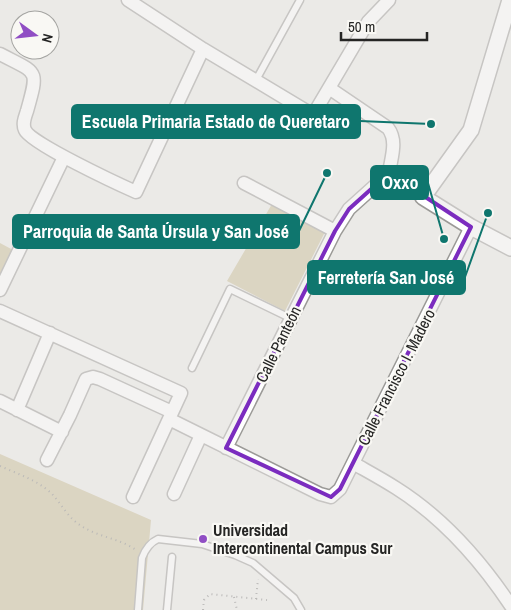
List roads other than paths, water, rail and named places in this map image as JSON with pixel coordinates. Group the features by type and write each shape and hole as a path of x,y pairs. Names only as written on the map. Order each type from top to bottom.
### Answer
{"street":[{"path":"128,0 146,6 203,49 313,115 368,22 389,0"},
{"path":"423,197 471,130 510,5"},
{"path":"0,54 28,69 34,75 35,83 24,122 25,131 31,137 64,157 136,192 203,49"},
{"path":"329,88 388,128 393,134 394,144 389,173 471,227 511,248"},
{"path":"0,290 64,157"},
{"name":"Calle Panteón","path":"226,448 335,231 349,209 389,173"},
{"path":"244,183 335,231"},
{"name":"Calle Francisco I. Madero","path":"226,448 320,494 331,497 340,489 471,227"},
{"path":"0,311 181,393 133,497"},
{"path":"18,410 50,333"},
{"path":"47,460 86,379 93,377 171,415 201,435 226,448"},
{"path":"0,401 62,432"},
{"path":"174,494 201,435"},
{"path":"352,463 396,488 429,514 476,560 511,606"}],"lane":[{"path":"256,80 300,0"},
{"path":"192,368 230,289 290,318"},
{"path":"138,610 142,558 144,551 152,542 158,539 202,544 236,555 253,563 294,598 301,610"},
{"path":"167,610 172,557"}],"place":[{"name":"Escuela Primaria Estado de Queretaro","path":"431,124"},
{"name":"Parroquia de Santa Úrsula y San José","path":"327,173"},
{"name":"Ferretería San José","path":"488,213"},
{"name":"Oxxo","path":"444,239"},
{"name":"Universidad Intercontinental Campus Sur","path":"203,539"}]}
